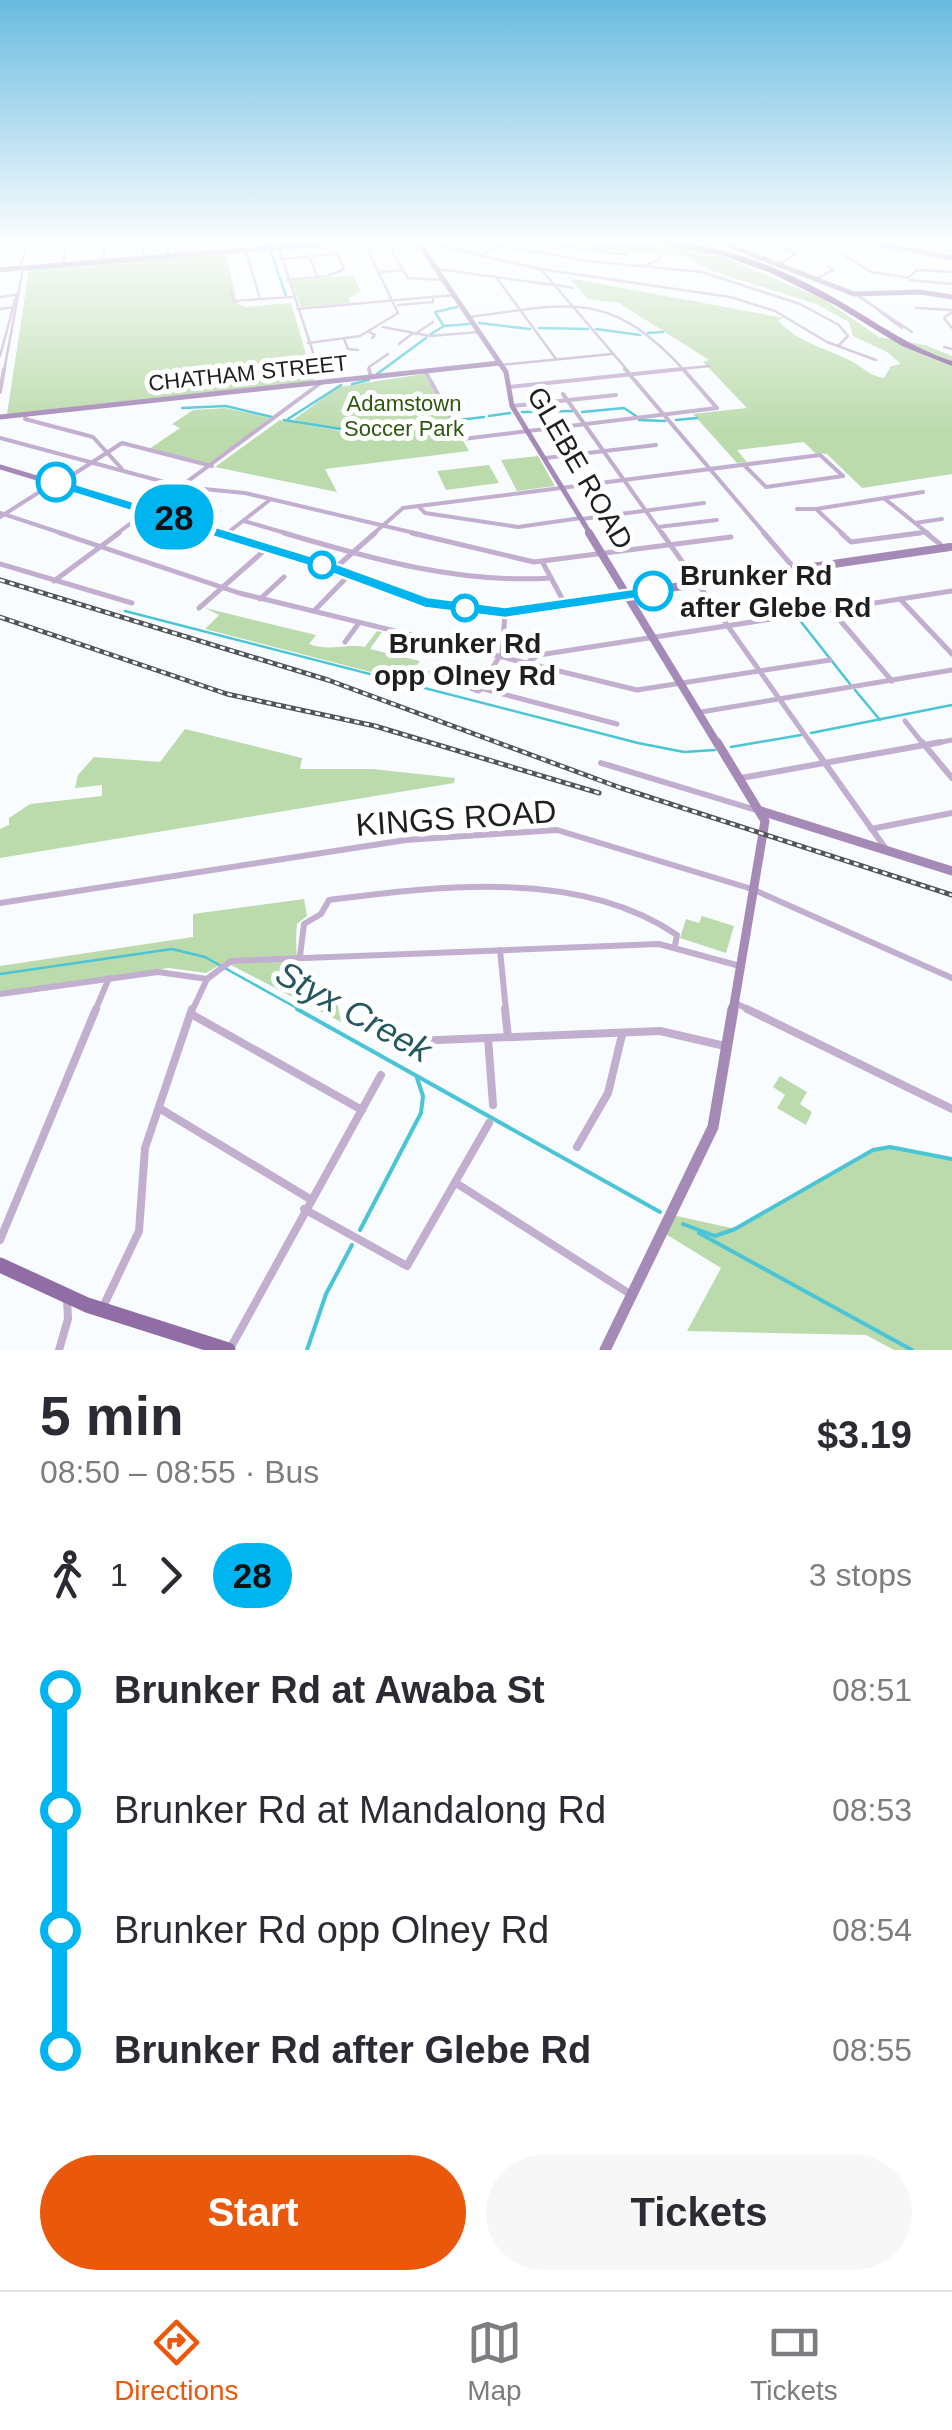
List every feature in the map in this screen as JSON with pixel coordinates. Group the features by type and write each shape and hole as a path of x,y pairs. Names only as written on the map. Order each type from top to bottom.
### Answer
{"highway":[{"path":"838,305 890,340 952,364"}],"main road":[{"name":"GLEBE ROAD","path":"461,305 500,364 512,406 763,816"},
{"name":"CHATHAM STREET","path":"0,418 500,364"},
{"path":"320,374 322,382"},
{"path":"0,467 152,510 334,568 425,602 505,613 947,549"},
{"path":"605,1350 713,1127 763,816 952,871"},
{"path":"0,1265 84,1304 219,1349"}],"street":[{"path":"2,354 11,334 14,305"},
{"path":"295,305 320,374"},
{"path":"297,309 363,305"},
{"path":"308,343 369,332 396,315 396,305"},
{"path":"516,305 556,359"},
{"path":"751,305 765,308 838,346 870,354 876,360"},
{"path":"800,305 846,331 848,336 838,346"},
{"path":"873,305 890,321 912,332 876,305"},
{"path":"572,307 796,570"},
{"path":"425,370 463,439 717,408 658,344 614,312 572,307 469,317"},
{"path":"0,308 13,308"},
{"path":"0,390 2,334 13,308"},
{"path":"916,308 952,311"},
{"path":"952,311 944,318 952,328"},
{"path":"408,346 396,343 433,322"},
{"path":"380,326 414,334 479,332"},
{"path":"369,332 375,335 372,338"},
{"path":"2,334 11,334"},
{"path":"344,339 348,349 358,350"},
{"path":"944,348 952,349"},
{"path":"372,377 369,367 388,354"},
{"path":"500,364 612,354"},
{"path":"509,387 710,366"},
{"path":"54,581 322,382"},
{"path":"563,394 888,852"},
{"path":"512,406 616,395"},
{"path":"26,415 26,419 93,436 123,470"},
{"path":"0,438 183,488 271,499 542,562 731,537"},
{"path":"2,514 122,444 212,466"},
{"path":"544,458 656,444"},
{"path":"334,568 400,509 820,455 843,476 764,486 744,465"},
{"path":"797,509 923,492"},
{"path":"226,534 271,499"},
{"path":"885,499 947,549"},
{"path":"418,506 424,513 518,526 704,503"},
{"path":"816,509 851,542 926,532"},
{"path":"2,514 260,599 637,690 830,660"},
{"path":"915,522 942,519"},
{"path":"658,527 716,520"},
{"path":"244,521 352,552 506,584 551,578"},
{"path":"199,608 268,548"},
{"path":"542,562 565,604"},
{"path":"0,564 132,603"},
{"path":"314,612 350,574"},
{"path":"260,599 284,577"},
{"path":"527,663 538,654 952,591"},
{"path":"900,599 952,654"},
{"path":"830,610 892,680"},
{"path":"480,687 500,657 505,613"},
{"path":"345,642 359,623"},
{"path":"701,712 952,670"},
{"path":"430,673 616,724"},
{"path":"905,721 952,778"},
{"path":"741,778 952,740"},
{"path":"601,763 763,816"},
{"path":"871,829 952,813"},
{"name":"KINGS ROAD","path":"0,903 406,840 557,830 752,889 952,978"},
{"path":"300,956 304,924 321,914 329,900 403,889 518,890 638,910 662,920 676,934 676,945"},
{"path":"59,1350 68,1319 84,1304 138,1230 143,1158 190,1014 207,979 231,962 300,956 676,945 740,966"},
{"path":"500,950 508,1037"},
{"path":"0,1002 2,994 109,978 166,972 207,979"},
{"path":"0,1240 109,978"},
{"path":"734,1003 952,1109"},
{"path":"190,1014 362,1110"},
{"path":"390,1042 668,1031 726,1046"},
{"path":"577,1147 608,1093 622,1033"},
{"path":"488,1038 493,1104"},
{"path":"219,1349 381,1075"},
{"path":"158,1108 310,1199"},
{"path":"304,1209 407,1266 489,1124"},
{"path":"456,1183 632,1296"},
{"path":"68,1319 84,1304"}],"green space":[{"path":"24,305 292,305 314,381 7,414"},
{"path":"622,305 714,305 784,318 778,320 794,334 878,377 884,378 891,366 901,364 887,352 853,336 849,322 818,305 832,305 879,337 925,345 952,356 952,474 862,488 827,454 815,453 804,442 737,450 747,462 737,463 693,414 747,408 703,362 709,360"},
{"name":"Adamstown Soccer Park","path":"424,374 469,451 325,469 337,492 215,467 280,420 351,433 293,420 338,387"},
{"path":"226,408 270,418 208,464 149,449 180,428 172,424 193,410"},
{"path":"538,456 555,486 517,491 501,460"},
{"path":"489,465 499,483 446,490 437,471"},
{"path":"205,608 316,635 309,644 324,647 365,647 377,631 382,632 370,649 420,661 406,681 205,629 219,615"},
{"path":"185,729 302,758 300,769 373,769 455,778 454,783 0,858 0,829 30,804 102,796 102,785 75,788 78,775 94,757 160,762"},
{"path":"304,899 307,916 297,924 296,933 298,995 336,996 341,1022 225,962 206,973 169,968 0,993 0,966 193,937 193,914"},
{"path":"702,916 734,926 726,953 680,938 686,919 699,923"},
{"path":"780,1076 807,1092 800,1104 812,1112 806,1125 777,1108 785,1095 773,1087"},
{"path":"890,1147 952,1160 952,1350 894,1350 866,1335 687,1331 721,1268 664,1233 672,1215 736,1229 873,1150"}],"waterway":[{"path":"443,325 435,312 457,307"},
{"path":"479,323 530,329"},
{"path":"431,334 444,326 469,324"},
{"path":"539,328 588,329"},
{"path":"596,329 640,335"},
{"path":"648,333 663,332"},
{"path":"377,374 426,338"},
{"path":"352,384 369,380"},
{"path":"288,419 341,385"},
{"path":"182,408 226,406 272,417"},
{"path":"582,412 624,408 636,416"},
{"path":"522,412 572,411"},
{"path":"489,416 510,413"},
{"path":"459,420 484,417"},
{"path":"676,420 697,418"},
{"path":"284,420 359,432"},
{"path":"639,420 665,421"},
{"path":"370,431 448,422"},
{"path":"125,611 638,743 684,752 715,750"},
{"path":"798,618 850,684"},
{"path":"855,690 879,719"},
{"path":"879,719 952,705"},
{"path":"811,733 879,719"},
{"path":"731,747 801,735"},
{"name":"Styx Creek","path":"0,974 172,949 205,957 302,1011"},
{"name":"Styx Creek","path":"297,1009 660,1212"},
{"path":"360,1230 421,1113 423,1096 417,1078"},
{"name":"Styx Creek","path":"683,1224 715,1236 735,1229 873,1150 890,1147 952,1159"},
{"path":"699,1233 912,1350"},
{"path":"307,1350 326,1294 352,1245"}],"railway":[{"path":"0,580 328,680 621,788 952,895"},
{"path":"0,617 227,694 375,726 599,793"}],"bus line":[{"name":"28","path":"56,482 334,568 425,602 505,613 653,591"}],"place":[{"name":"Brunker Rd after Glebe Rd","path":"653,591"},
{"name":"Brunker Rd opp Olney Rd","path":"465,608"}]}
